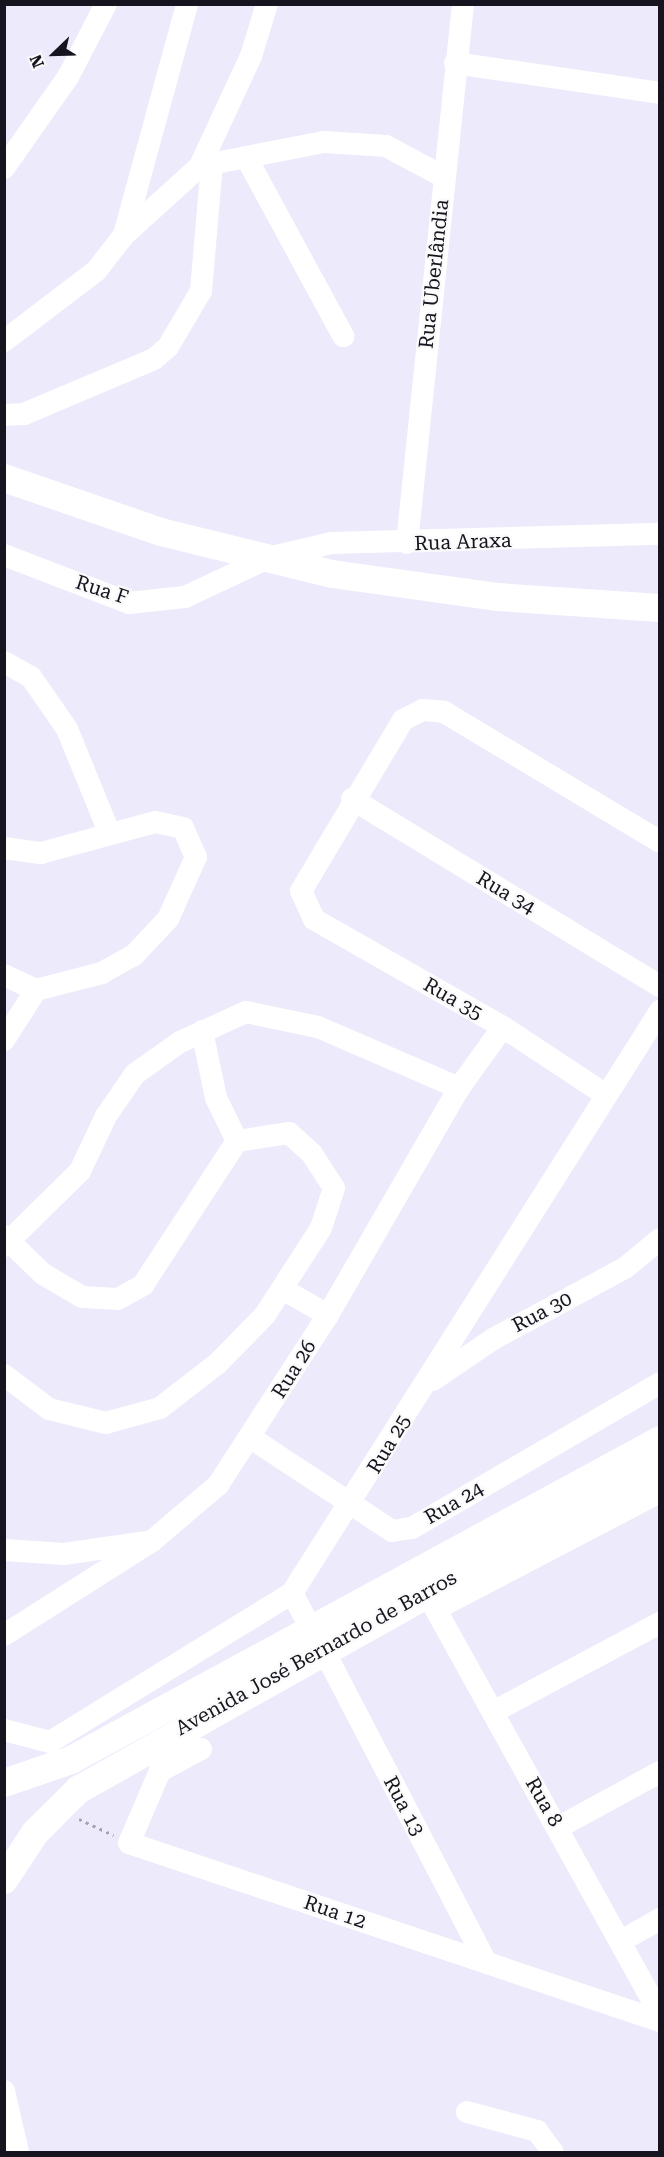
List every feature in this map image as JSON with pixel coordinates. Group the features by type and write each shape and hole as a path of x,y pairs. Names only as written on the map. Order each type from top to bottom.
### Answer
{"main road":[{"path":"4,478 161,532 332,574 498,597 660,608"},
{"name":"Avenida José Bernardo de Barros","path":"4,1880 57,1808 146,1748 317,1640 660,1440"},
{"name":"Avenida José Bernardo de Barros","path":"4,1784 71,1760 317,1640 431,1600 660,1464"}],"street":[{"path":"4,168 68,77 106,4"},
{"path":"124,235 187,4"},
{"path":"4,414 24,414 154,359 168,347 201,291 206,164 251,56 267,4"},
{"name":"Rua Uberlândia","path":"407,543 455,63 463,4"},
{"path":"455,63 660,93"},
{"path":"4,341 96,271 124,235 206,164 324,142 386,146 444,177"},
{"path":"246,157 343,336"},
{"name":"Rua Araxa","path":"268,558 331,543 407,543 660,534"},
{"name":"Rua F","path":"4,555 129,603 185,597 268,558"},
{"path":"4,662 31,677 67,729 109,831"},
{"path":"352,799 403,720 423,710 444,712 660,842"},
{"name":"Rua 35","path":"352,799 304,880 302,902 314,919 503,1028 606,1095"},
{"name":"Rua 34","path":"352,799 660,986"},
{"path":"4,848 41,853 109,831 155,822 183,828 196,857 187,887 168,920 134,955 102,973 36,990 4,975"},
{"path":"4,1040 36,990"},
{"name":"Rua 25","path":"4,1730 50,1742 292,1593 353,1502 660,1011"},
{"path":"4,1375 48,1409 106,1423 160,1408 218,1363 284,1290 321,1228 334,1188 312,1154 289,1133 237,1141 143,1285 118,1299 82,1297 43,1274 7,1240 80,1171 106,1116 135,1074 202,1031 246,1012 318,1027 459,1088"},
{"name":"Rua 26","path":"4,1635 152,1541 218,1485 328,1315 459,1088 503,1028"},
{"path":"202,1031 216,1098 237,1141"},
{"name":"Rua 30","path":"424,1386 493,1339 625,1268 660,1239"},
{"path":"284,1290 328,1315"},
{"name":"Rua 24","path":"251,1437 353,1502 392,1531 412,1528 660,1383"},
{"path":"431,1600 660,1492"},
{"path":"4,1550 64,1554 152,1541"},
{"name":"Rua 13","path":"292,1593 486,1962"},
{"name":"Rua 8","path":"431,1600 559,1827 660,2015"},
{"path":"493,1713 660,1623"},
{"path":"129,1843 160,1771 201,1749"},
{"path":"559,1827 660,1772"},
{"name":"Rua 12","path":"129,1843 660,2021"},
{"path":"621,1941 660,1919"},
{"path":"4,2091 18,2152"},
{"path":"467,2112 537,2131 553,2152"}],"path":[{"path":"57,1808 129,1843"}]}
